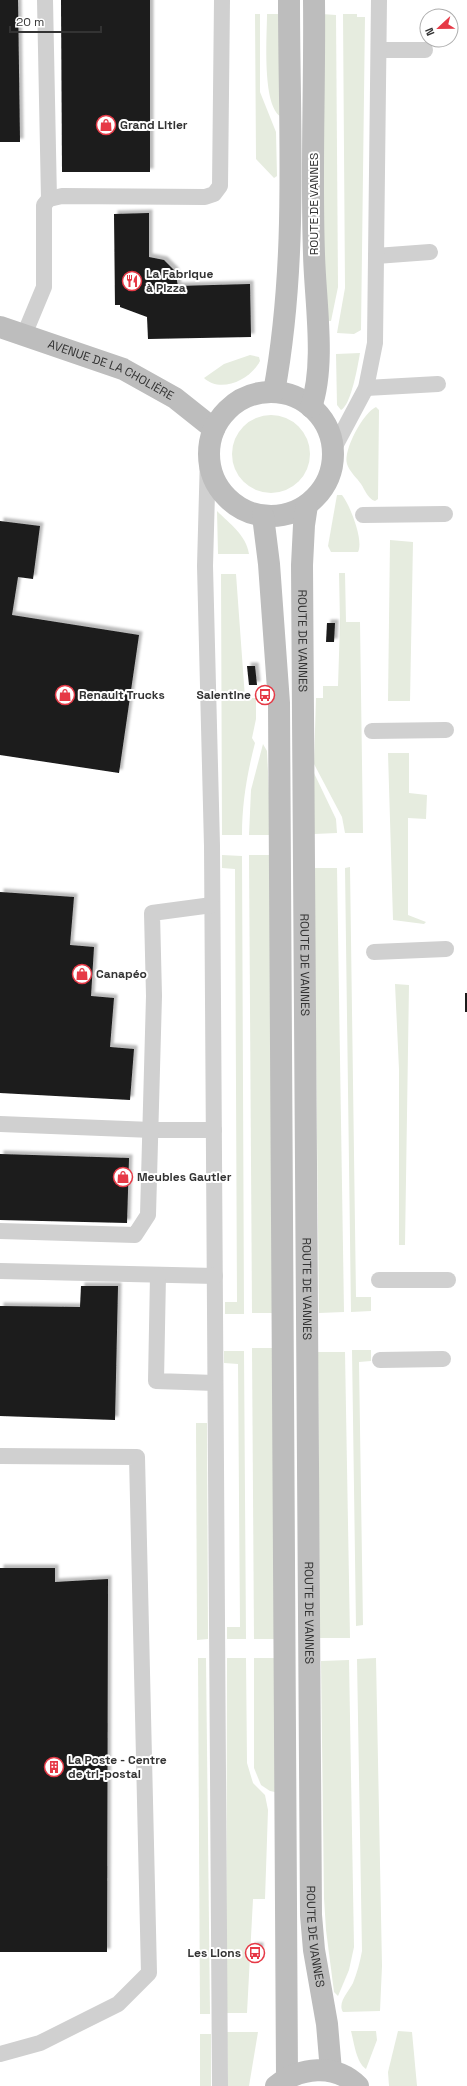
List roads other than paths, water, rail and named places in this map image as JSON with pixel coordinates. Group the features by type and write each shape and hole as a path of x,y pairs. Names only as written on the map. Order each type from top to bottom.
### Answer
{"main road":[{"name":"ROUTE DE VANNES","path":"274,392 282,348 290,261 292,152 289,0"},
{"name":"ROUTE DE VANNES","path":"311,407 317,390 318,346 314,253 314,0"},
{"name":"AVENUE DE LA CHOLIÈRE","path":"0,327 123,369 175,398 214,429"},
{"path":"274,392 294,396 311,407 325,423 333,450 332,463 327,482 316,497 307,505 296,511 282,516 263,516 242,509 225,496 213,477 208,456 214,429 224,413 238,401 255,394 274,392"},
{"name":"ROUTE DE VANNES","path":"307,505 304,525 302,572 311,1915 314,1950 327,2024 331,2071"},
{"name":"ROUTE DE VANNES","path":"263,516 269,564 279,703 281,2081"},
{"path":"281,2081 318,2069 331,2071 353,2080 358,2086"}],"lane":[{"path":"45,0 50,199"},
{"path":"24,335 44,287 44,205 50,199 62,196 205,197 214,194 220,186 222,0"},
{"path":"333,450 366,388 375,343 379,0"},
{"path":"378,50 425,50"},
{"path":"376,256 430,252"},
{"path":"366,388 438,384"},
{"path":"208,456 205,566 212,905 220,2086"},
{"path":"363,515 445,514"},
{"path":"372,731 446,730"},
{"path":"0,1231 135,1235 148,1215 152,1130 154,996 152,913 212,905"},
{"path":"374,952 446,949"},
{"path":"0,1124 152,1130 214,1130"},
{"path":"0,1271 215,1276"},
{"path":"158,1275 156,1381 216,1383"},
{"path":"379,1280 448,1280"},
{"path":"380,1360 443,1359"},
{"path":"0,1456 137,1457 149,1973 118,2004 40,2042 0,2054"}],"place":[{"name":"Grand Litier","path":"106,125"},
{"name":"La Fabrique à Pizza","path":"132,281"},
{"name":"Renault Trucks","path":"65,695"},
{"name":"Salentine","path":"265,695"},
{"name":"Canapéo","path":"82,974"},
{"name":"Meubles Gautier","path":"123,1177"},
{"name":"La Poste - Centre de tri-postal","path":"54,1767"},
{"name":"Les Lions","path":"255,1953"}]}
